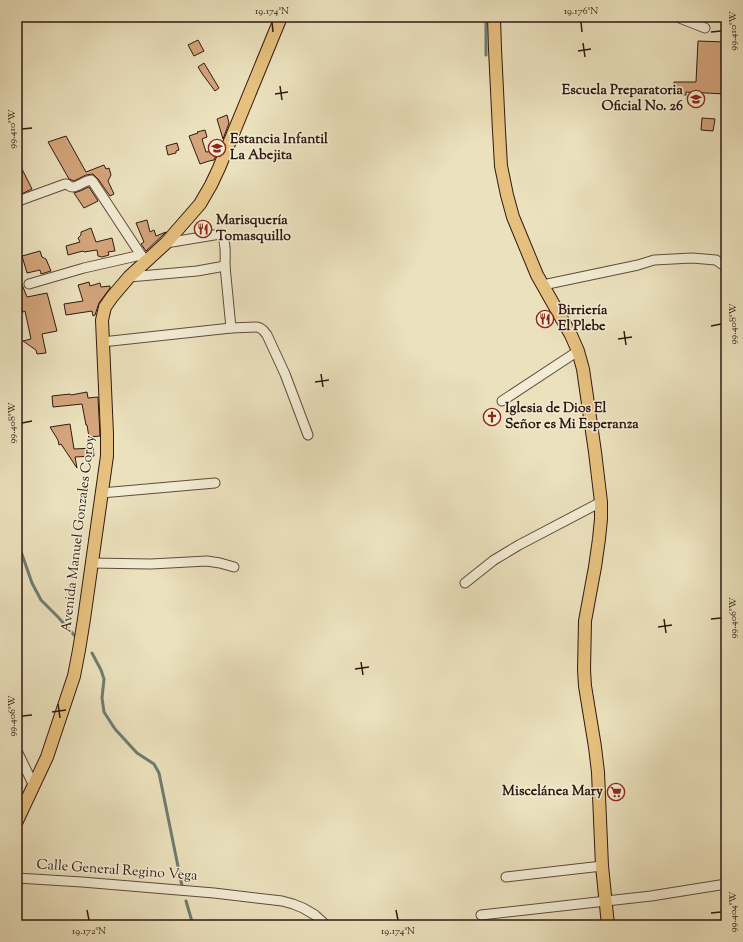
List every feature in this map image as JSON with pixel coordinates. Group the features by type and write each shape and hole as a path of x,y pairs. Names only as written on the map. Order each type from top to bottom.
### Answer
{"main road":[{"name":"Avenida Manuel Gonzales Coroy","path":"17,821 22,799 34,786 47,757 74,676 84,619 107,456 102,342 102,320 105,307 144,258 166,243 200,204 212,185 280,17"},
{"path":"496,17 495,49 501,166 507,194 513,217 537,275 571,334 578,351 583,369 601,502 600,539 585,622 583,658 585,686 598,772 602,866 608,925"}],"street":[{"path":"677,17 705,28"},
{"path":"21,200 65,184 70,187 74,187 91,180 144,258 84,268 29,284"},
{"path":"166,243 220,234 223,237 231,328"},
{"path":"543,285 638,265 654,260 692,258 716,260 726,267"},
{"path":"129,277 197,271 225,266"},
{"path":"102,342 251,326 260,328 266,335 285,374 308,435"},
{"path":"502,401 578,351"},
{"path":"101,493 214,483"},
{"path":"465,583 494,560 519,545 601,502"},
{"path":"92,563 151,564 207,562 220,563 234,567"},
{"path":"17,751 34,786"},
{"path":"506,877 602,866"},
{"name":"Calle General Regino Vega","path":"17,878 214,893 282,901 303,908 326,925"},
{"path":"481,915 605,902 726,884"}],"building":[{"path":"198,40 204,51 194,56 188,45"},
{"path":"698,41 726,42 726,94 686,92 686,95 674,94 674,82 696,82"},
{"path":"204,63 219,88 215,91 198,67"},
{"path":"227,115 229,123 223,139 217,119"},
{"path":"702,118 715,119 713,131 701,130"},
{"path":"205,130 207,137 202,139 206,152 216,151 217,153 214,160 200,164 189,136"},
{"path":"66,136 86,172 104,165 106,169 109,168 111,175 108,181 114,194 110,196 93,174 86,175 74,181 69,179 48,142"},
{"path":"177,143 179,150 176,151 176,153 168,155 166,146"},
{"path":"17,159 32,189 17,196"},
{"path":"89,187 98,201 84,208 74,193"},
{"path":"147,220 150,232 154,230 156,236 166,232 146,251 141,244 144,242 136,223"},
{"path":"91,228 96,242 112,238 115,251 108,252 109,255 102,257 98,256 97,250 83,251 68,255 66,246 80,242 78,238 81,235 81,232"},
{"path":"40,251 42,257 46,259 51,271 41,274 40,270 27,273 22,256"},
{"path":"17,272 27,297 47,293 57,331 42,334 46,353 37,354 36,350 23,341 31,339 25,311 23,312 17,294"},
{"path":"89,282 90,286 100,283 101,287 110,286 99,303 95,315 93,316 92,311 66,315 64,304 83,301 78,285"},
{"path":"87,392 88,398 98,397 100,436 89,437 82,404 53,407 52,396"},
{"path":"70,424 74,449 93,448 94,456 75,457 77,468 61,444 59,445 58,440 50,427"}],"waterway":[{"path":"486,17 486,55"},
{"path":"17,540 32,583 41,600 74,635"},
{"path":"92,653 104,679 102,698 104,712 115,729 137,753 154,764 159,773 182,886"},
{"path":"186,901 193,925"}],"place":[{"name":"Escuela Preparatoria Oficial No. 26","path":"696,99"},
{"name":"Estancia Infantil La Abejita","path":"217,148"},
{"name":"Marisquería Tomasquillo","path":"203,229"},
{"name":"Birriería El Plebe","path":"545,319"},
{"name":"Iglesia de Dios El Señor es Mi Esperanza","path":"492,417"},
{"name":"Miscelánea Mary","path":"616,792"}]}
